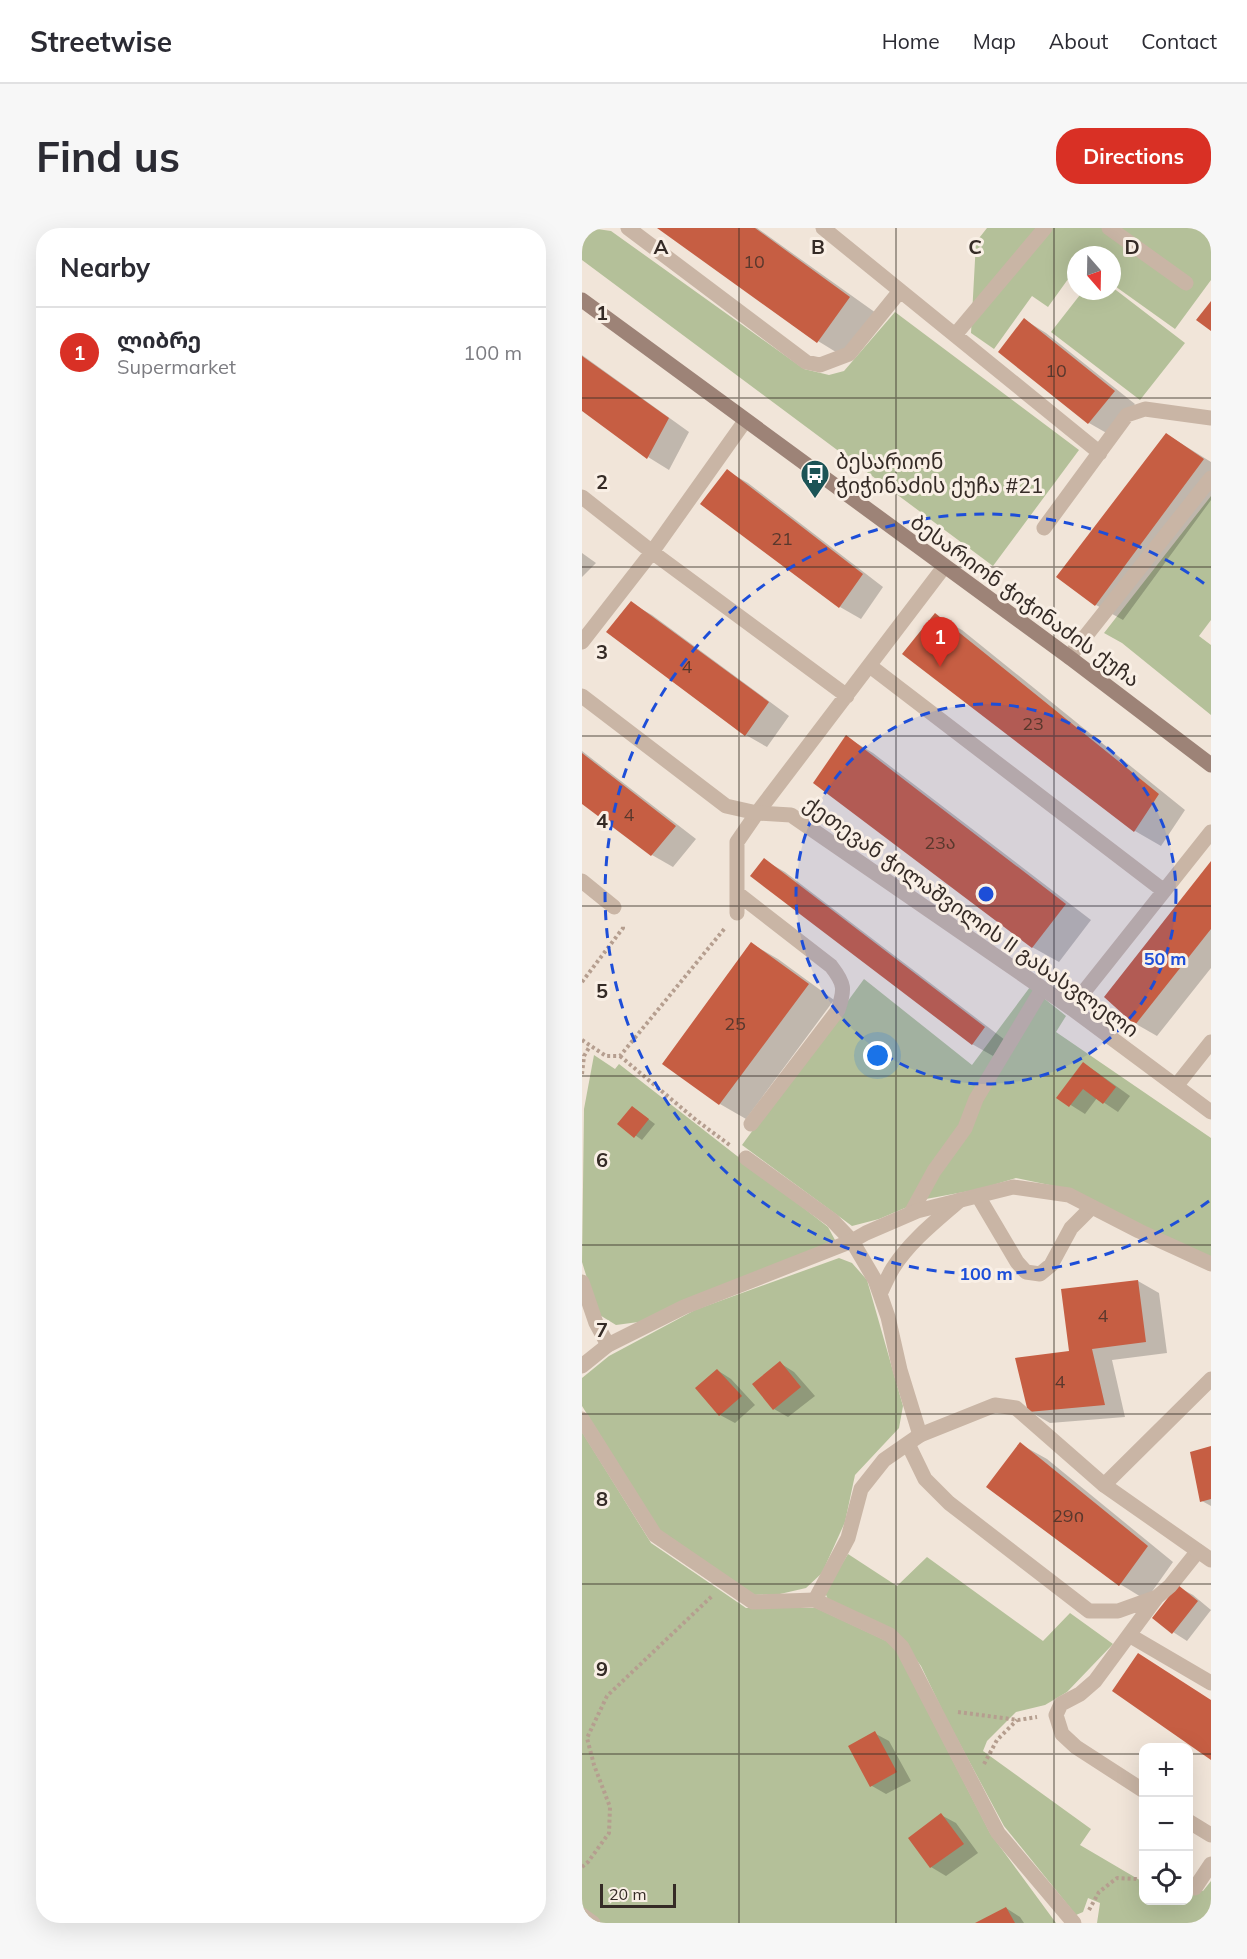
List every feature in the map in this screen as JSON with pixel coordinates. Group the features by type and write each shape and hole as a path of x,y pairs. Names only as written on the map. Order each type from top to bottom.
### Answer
{"street":[{"path":"628,228 806,362 820,365 849,354 900,291"},
{"path":"823,228 1100,453"},
{"path":"955,335 1046,228"},
{"path":"1109,228 1186,283"},
{"name":"ბესარიონ ჭიჭინაძის ქუჩა","path":"582,300 1069,657 1211,765"},
{"path":"1044,528 1127,415 1145,409 1211,418"},
{"path":"582,642 652,552 745,421"},
{"path":"1069,657 1211,478"},
{"path":"582,497 652,552 847,696"},
{"path":"736,913 738,842 757,813 944,567"},
{"path":"870,666 1164,891"},
{"name":"ქეთევან ჭილაშვილის II გასასვლელი","path":"582,696 726,806 757,813 791,815 1071,1008 1211,1112"},
{"path":"1071,1008 1211,832"},
{"path":"582,881 614,907"},
{"path":"737,893 831,966 840,978 844,992 838,1010 751,1124"},
{"path":"911,1213 934,1171 965,1128 976,1099 1042,988"},
{"path":"1176,1086 1211,1042"},
{"path":"746,1158 832,1221 852,1241 875,1280 888,1317 914,1439 925,1479 949,1503 1089,1611 1118,1611 1157,1597"},
{"path":"582,1366 608,1345 684,1307 852,1241 911,1213 1013,1187 1069,1195 1211,1264"},
{"path":"978,1196 1017,1263 1026,1272 1040,1274 1051,1265 1071,1228 1092,1207"},
{"path":"880,1294 892,1269 909,1246 924,1230 960,1200"},
{"path":"582,1282 596,1323 608,1345"},
{"path":"1104,1485 1211,1379"},
{"path":"815,1600 848,1538 861,1489 884,1460 914,1439 995,1405 1016,1408 1104,1485 1211,1560"},
{"path":"582,1419 655,1535 753,1602 815,1600 890,1635 902,1647 998,1833 1080,1919"},
{"path":"1139,1788 1076,1747 1062,1734 1056,1715 1061,1704 1080,1694 1095,1681 1157,1597 1170,1586 1198,1551"},
{"path":"1129,1635 1211,1683"},
{"path":"1193,1824 1211,1835"},
{"path":"1195,1888 1211,1864"},
{"path":"582,1915 593,1923"}],"path":[{"path":"582,982 623,928 623,918 614,907"},
{"path":"620,1056 736,913"},
{"path":"582,1040 606,1056 620,1056 696,1120 746,1158"},
{"path":"582,1074 584,1056 590,1046"},
{"path":"582,1867 609,1833 610,1807 594,1765 587,1738 607,1696 726,1583"},
{"path":"933,1705 960,1713 1017,1720 1056,1715"},
{"path":"975,1787 986,1759 997,1740 1017,1720"},
{"path":"1080,1919 1099,1892 1117,1878 1139,1880"}],"green space":[{"path":"590,228 611,231 804,369 829,375 844,371 895,312 1079,450 993,566 582,260 582,232"},
{"path":"987,228 1211,228 1211,280 1175,329 1121,290 1121,246 1067,246 1067,281 1048,307 1032,296 994,349 971,333 976,242"},
{"path":"1121,294 1185,343 1140,400 1051,332 1076,300 1121,300"},
{"path":"1211,496 1211,620 1199,636 1211,645 1211,715 1122,643 1104,633"},
{"path":"864,979 972,1065 1030,987 1066,1016 1056,1032 1211,1138 1211,1257 1059,1187 1016,1178 980,1189 926,1199 879,1219 852,1226 742,1145"},
{"path":"594,1055 615,1069 619,1064 828,1227 835,1240 646,1321 616,1325 598,1314 582,1262 584,1109"},
{"path":"839,1258 852,1263 867,1280 903,1406 899,1428 855,1475 845,1522 822,1573 806,1588 780,1594 753,1595 661,1533 582,1406 582,1378 609,1356 695,1310"},
{"path":"582,1432 651,1543 746,1608 816,1608 893,1644 990,1833 1056,1923 582,1923"},
{"path":"848,1554 897,1586 927,1557 1043,1641 1070,1613 1113,1644 1067,1692 1045,1705 1016,1712 987,1741 983,1751 1091,1829 1080,1845 1139,1880 1139,1905 1193,1905 1193,1889 1203,1891 1211,1881 1211,1923 1097,1923 1100,1903 1088,1898 1083,1912 1076,1915 1004,1826 921,1666 898,1635 828,1600 825,1592"}],"building":[{"path":"657,228 755,228 850,297 817,343"},
{"path":"1211,301 1211,331 1196,320"},
{"path":"1024,318 1115,391 1088,424 998,352"},
{"path":"582,356 669,418 647,459 582,411"},
{"path":"1166,433 1204,459 1095,606 1056,577"},
{"path":"727,469 863,574 839,608 700,504"},
{"path":"631,601 769,702 745,736 606,632"},
{"path":"935,613 1159,794 1134,832 902,654"},
{"path":"846,735 1066,904 1032,948 813,783"},
{"path":"582,753 676,826 651,856 582,804"},
{"path":"764,858 985,1027 972,1045 750,876"},
{"path":"1211,861 1211,929 1135,1025 1104,997"},
{"path":"751,942 809,984 719,1105 662,1064"},
{"path":"1083,1062 1116,1087 1103,1104 1083,1089 1069,1107 1056,1098"},
{"path":"632,1106 649,1119 634,1138 617,1124"},
{"path":"1138,1280 1146,1342 1092,1349 1105,1405 1028,1412 1015,1358 1069,1351 1061,1289"},
{"path":"780,1361 801,1387 773,1410 752,1384"},
{"path":"717,1369 742,1396 719,1416 695,1388"},
{"path":"1020,1442 1148,1546 1119,1586 986,1487"},
{"path":"1211,1446 1211,1499 1200,1502 1190,1452"},
{"path":"1178,1585 1198,1601 1172,1634 1152,1618"},
{"path":"1138,1653 1211,1700 1211,1760 1193,1747 1193,1743 1187,1743 1112,1691"},
{"path":"875,1731 897,1772 870,1787 848,1746"},
{"path":"941,1813 964,1844 930,1868 908,1838"},
{"path":"1006,1907 1015,1923 975,1923"}],"place":[{"name":"ბესარიონ ჭიჭინაძის ქუჩა #21","path":"815,500"},
{"name":"ლიბრე","path":"940,667"}]}
